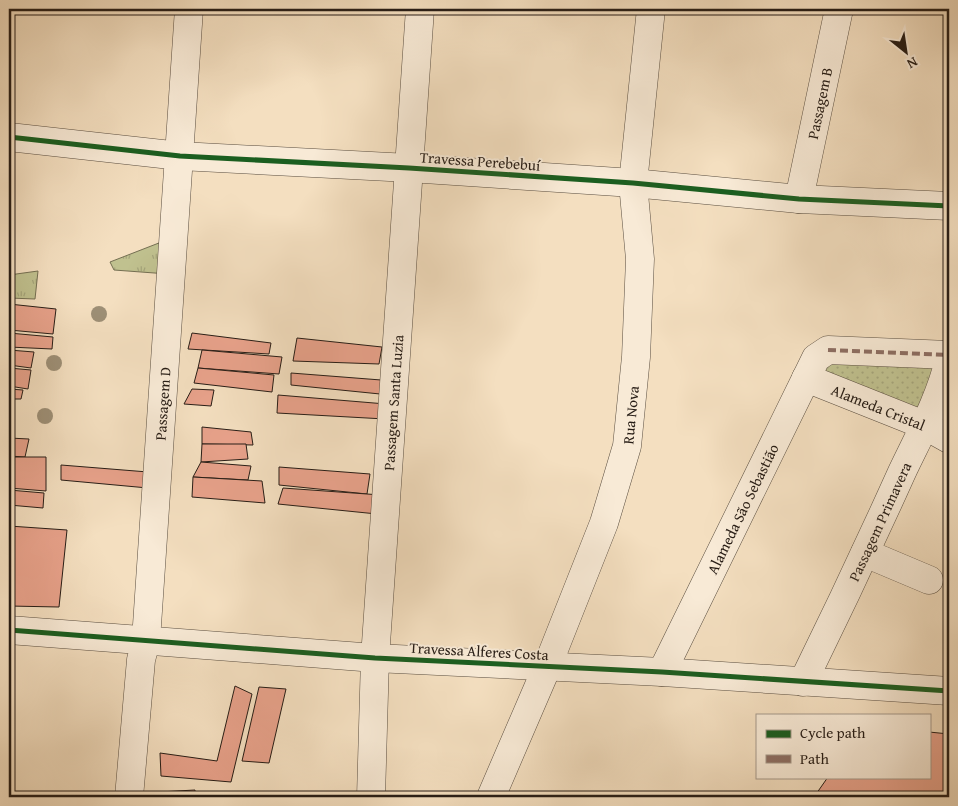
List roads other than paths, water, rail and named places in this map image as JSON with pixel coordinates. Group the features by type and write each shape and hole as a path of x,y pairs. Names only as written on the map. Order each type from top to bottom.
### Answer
{"street":[{"name":"Passagem D","path":"129,797 140,660 146,640 190,9"},
{"name":"Passagem Santa Luzia","path":"371,797 375,658 420,9"},
{"name":"Rua Nova","path":"492,797 547,667 604,523 627,446 636,357 640,259 633,183 651,9"},
{"name":"Passagem B","path":"799,199 839,9"},
{"name":"Travessa Perebebuí","path":"9,137 180,156 409,168 633,183 799,199 949,206"},
{"name":"Alameda São Sebastião","path":"662,672 816,358 828,350 948,367"},
{"name":"Passagem Primavera","path":"803,682 924,425 948,367"},
{"name":"Alameda Cristal","path":"806,378 924,425 949,439"},
{"path":"865,553 928,580"},
{"name":"Travessa Alferes Costa","path":"9,630 375,658 662,672 949,691"}]}
